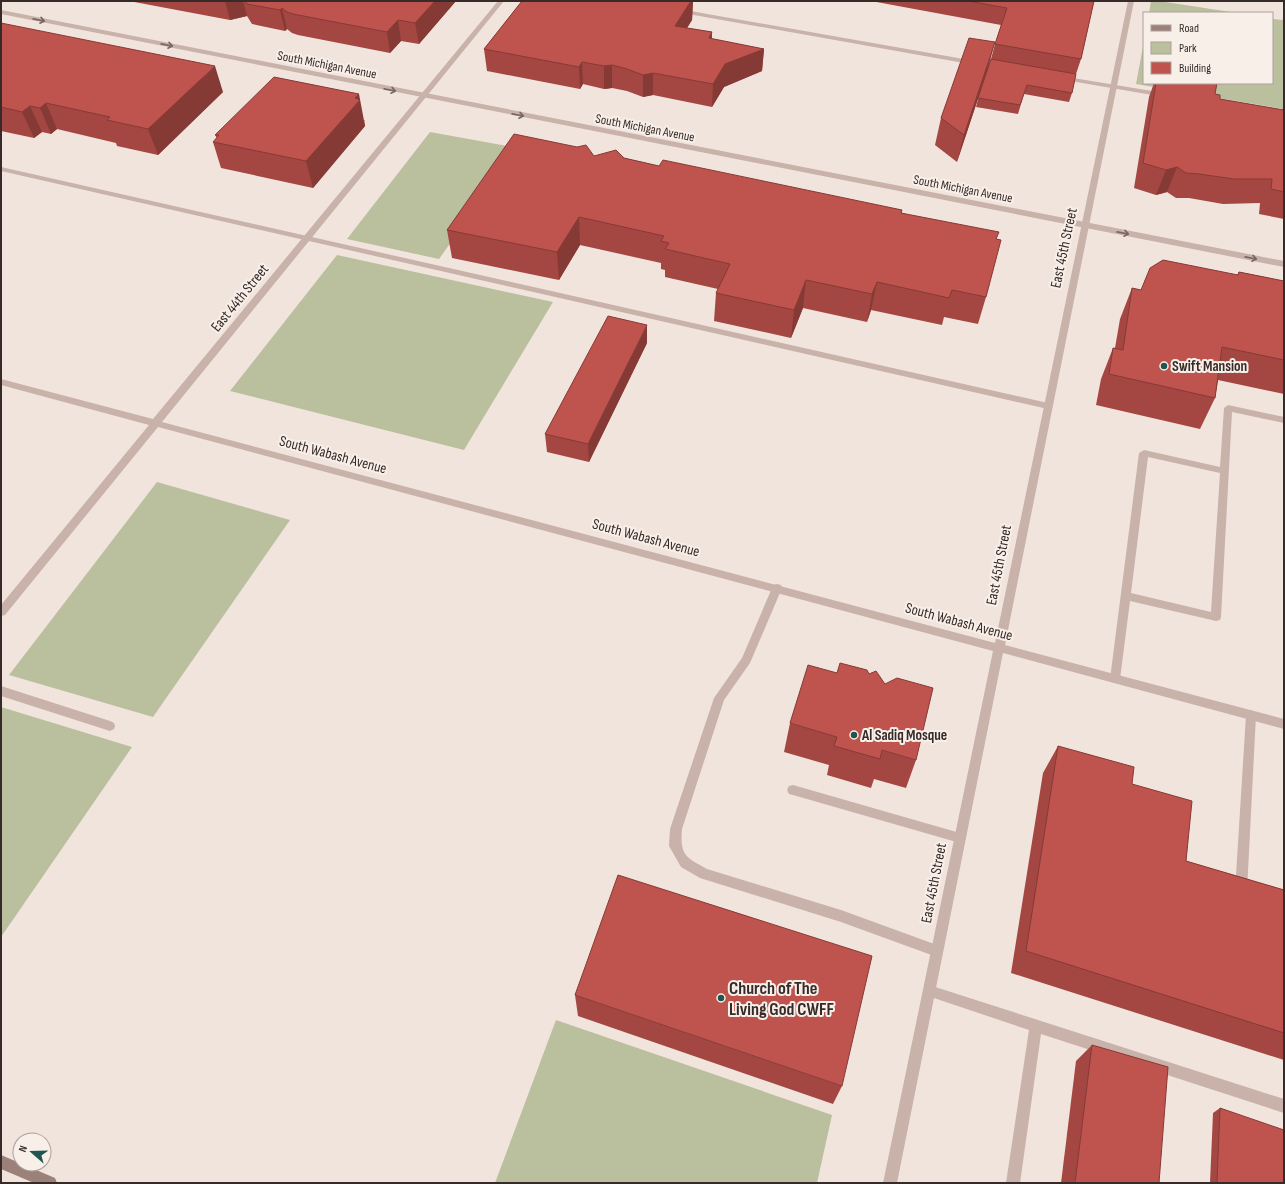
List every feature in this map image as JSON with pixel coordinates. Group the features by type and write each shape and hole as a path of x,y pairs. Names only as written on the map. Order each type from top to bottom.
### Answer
{"main road":[{"path":"1,1162 50,1183"}],"street":[{"name":"East 44th Street","path":"1,612 501,1"},
{"name":"East 45th Street","path":"890,1183 1131,1"},
{"path":"675,10 980,64"},
{"name":"South Michigan Avenue","path":"1,12 1284,264"},
{"path":"1055,77 1170,96"},
{"path":"1,169 1048,406"},
{"name":"South Wabash Avenue","path":"1,382 1284,724"},
{"path":"1126,596 1216,617 1228,408 1284,420"},
{"path":"1115,679 1144,453 1224,471"},
{"path":"777,588 746,660 719,698 684,800 676,829 675,846 685,863 704,874 841,916 937,951"},
{"path":"1,691 110,726"},
{"path":"1240,895 1251,715"},
{"path":"793,790 960,838"},
{"path":"929,991 1284,1106"},
{"path":"1013,1183 1036,1026"}],"green space":[{"path":"1151,1 1159,1 1230,12 1149,12"},
{"path":"1273,19 1284,20 1284,109 1136,84 1143,46 1143,84 1273,84"},
{"path":"430,132 518,148 439,259 347,239"},
{"path":"337,255 553,302 464,450 230,391"},
{"path":"157,482 290,520 153,717 9,675"},
{"path":"1,707 132,747 1,937"},
{"path":"556,1020 832,1115 817,1183 495,1183"}],"building":[{"path":"245,1 435,1 415,23 398,20 387,32 293,14 282,8 280,10 247,4"},
{"path":"522,1 691,1 675,26 712,32 709,38 764,49 725,64 713,84 653,73 643,75 612,65 604,66 582,62 579,67 484,49"},
{"path":"968,1 1094,1 1081,59 995,44 1007,8"},
{"path":"1,23 215,66 148,129 107,120 110,117 46,103 40,108 30,106 22,112 1,107"},
{"path":"969,38 995,42 964,135 941,118"},
{"path":"991,59 1076,74 1072,93 1027,85 1020,105 978,98"},
{"path":"274,77 359,94 355,98 360,100 306,161 213,142 219,135 215,135"},
{"path":"1156,84 1217,84 1215,94 1220,95 1220,99 1284,110 1284,192 1271,189 1272,179 1234,179 1186,173 1177,167 1166,170 1143,163"},
{"path":"514,134 577,147 586,145 594,156 616,150 624,158 659,166 663,160 902,210 901,213 999,232 996,239 1001,240 986,297 952,290 949,298 877,282 872,294 806,280 794,310 716,293 730,264 665,249 669,243 661,241 664,236 579,217 557,252 447,230"},
{"path":"1163,260 1238,275 1239,272 1284,281 1284,360 1222,347 1215,398 1109,374 1113,348 1123,350 1132,288 1141,290 1150,268"},
{"path":"608,316 647,325 588,444 545,434"},
{"path":"840,663 867,670 869,674 876,671 885,684 897,678 933,688 916,760 882,750 880,759 834,746 837,737 790,723 808,665 837,673"},
{"path":"1058,746 1134,767 1132,784 1192,801 1186,861 1284,890 1284,1033 1026,951"},
{"name":"Church of The Living God CWFF","path":"618,875 872,956 842,1086 575,995"},
{"path":"1092,1045 1168,1067 1159,1183 1075,1183"},
{"path":"1220,1108 1284,1130 1284,1183 1217,1183"}],"place":[{"name":"Swift Mansion","path":"1164,366"},
{"name":"Al Sadiq Mosque","path":"854,735"},
{"name":"Church of The Living God CWFF","path":"721,998"}]}
